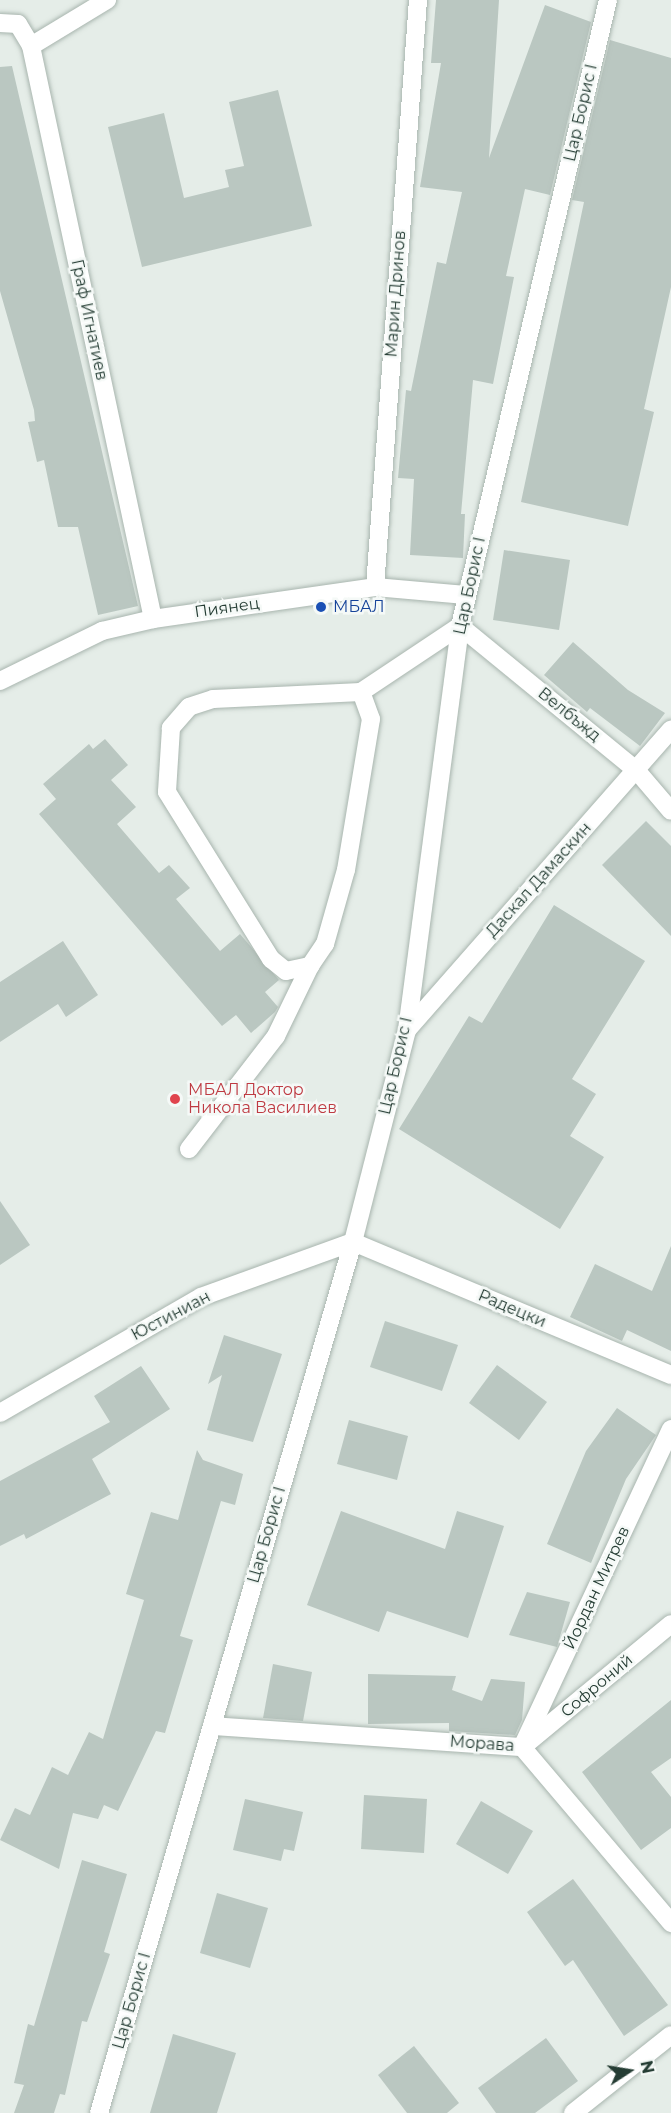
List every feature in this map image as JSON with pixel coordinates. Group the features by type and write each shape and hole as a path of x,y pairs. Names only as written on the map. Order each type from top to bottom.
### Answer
{"street":[{"path":"31,46 107,0"},
{"name":"Марин Дринов","path":"375,587 418,0"},
{"name":"Цар Борис I","path":"99,2113 353,1242 406,1030 466,595 608,0"},
{"name":"Граф Игнатиев","path":"9,24 31,46 153,619"},
{"name":"Пиянец","path":"0,681 102,632 153,619 375,587 466,595"},
{"path":"310,966 286,971 271,959 166,792 171,728 189,707 213,699 361,692 460,626"},
{"name":"Велбъжд","path":"460,626 637,771 671,811"},
{"path":"189,1149 276,1036 310,966 325,944 346,870 371,719 361,692"},
{"name":"Даскал Дамаскин","path":"406,1030 637,771 671,729"},
{"name":"Радецки","path":"353,1242 671,1375"},
{"name":"Юстиниан","path":"0,1413 201,1297 353,1242"},
{"name":"Йордан Митрев","path":"522,1747 671,1429"},
{"name":"Софроний","path":"522,1747 671,1624"},
{"name":"Морава","path":"212,1726 522,1747 671,1923"},
{"path":"573,2113 671,2035"}],"building":[{"path":"436,0 499,0 489,158 545,5 591,22 550,195 525,189 506,276 514,277 493,384 473,380 461,514 465,514 463,558 410,555 414,479 398,478 406,390 411,391 437,262 446,264 462,192 420,187 441,63 431,63"},
{"path":"610,40 671,58 671,287 644,409 654,412 628,526 521,502 584,202 572,200"},
{"path":"12,66 138,606 98,615 78,527 58,527 44,460 37,462 28,422 35,421 34,410 0,291 0,67"},
{"path":"278,90 312,226 142,267 108,127 164,113 184,198 229,187 225,170 244,166 229,102"},
{"path":"504,550 570,560 559,630 493,620"},
{"path":"573,642 628,690 665,713 640,746 590,708 587,712 544,675"},
{"path":"105,739 128,765 111,780 136,807 117,824 159,873 169,865 190,888 176,899 220,951 240,934 279,980 265,992 278,1007 251,1033 236,1015 222,1026 39,814 56,799 43,784 89,744 93,749"},
{"path":"646,821 671,846 671,936 602,865"},
{"path":"554,905 645,961 572,1079 596,1094 570,1136 604,1157 560,1229 399,1129 469,1016 482,1023"},
{"path":"63,941 98,995 66,1017 58,1004 0,1042 0,982"},
{"path":"0,1201 30,1245 0,1265"},
{"path":"671,1246 671,1351 627,1330 622,1341 570,1317 595,1264 652,1291"},
{"path":"385,1321 458,1345 442,1391 370,1367"},
{"path":"224,1335 282,1354 253,1442 207,1430 222,1375 208,1384"},
{"path":"497,1365 547,1402 519,1440 469,1403"},
{"path":"141,1366 170,1409 92,1459 111,1494 26,1539 24,1534 0,1546 0,1481 110,1422 94,1396"},
{"path":"617,1408 656,1435 626,1479 591,1563 547,1544 586,1451"},
{"path":"349,1420 408,1436 397,1480 337,1464"},
{"path":"197,1450 203,1460 243,1474 235,1505 221,1501 180,1636 193,1640 165,1733 156,1731 118,1811 104,1805 98,1819 73,1813 59,1869 0,1840 15,1808 30,1815 52,1767 68,1775 89,1732 103,1739 144,1600 126,1594 151,1512 178,1520"},
{"path":"341,1511 445,1549 457,1511 504,1526 468,1638 387,1611 379,1632 307,1605"},
{"path":"527,1592 570,1602 557,1647 509,1635"},
{"path":"273,1664 312,1672 303,1721 263,1718"},
{"path":"368,1674 456,1676 452,1690 482,1701 491,1679 525,1682 522,1720 515,1735 449,1731 449,1723 368,1724"},
{"path":"671,1700 671,1758 651,1772 671,1797 671,1828 641,1850 582,1772"},
{"path":"364,1795 427,1799 424,1853 361,1849"},
{"path":"245,1799 303,1812 294,1851 284,1849 281,1861 233,1850"},
{"path":"481,1801 533,1831 508,1874 456,1844"},
{"path":"82,1860 127,1874 104,1952 110,1954 87,2022 82,2021 65,2095 60,2094 54,2113 14,2113 24,2085 14,2083 28,2024 34,2026"},
{"path":"573,1879 668,2005 624,2036 573,1960 565,1966 527,1912"},
{"path":"217,1893 268,1908 250,1968 200,1953"},
{"path":"173,2034 236,2053 217,2113 150,2113"},
{"path":"546,2038 578,2081 535,2113 496,2113 478,2088"},
{"path":"414,2046 459,2103 447,2113 407,2113 378,2075"}],"place":[{"name":"МБАЛ","path":"321,607"},
{"name":"МБАЛ Доктор Никола Василиев","path":"175,1099"}]}
